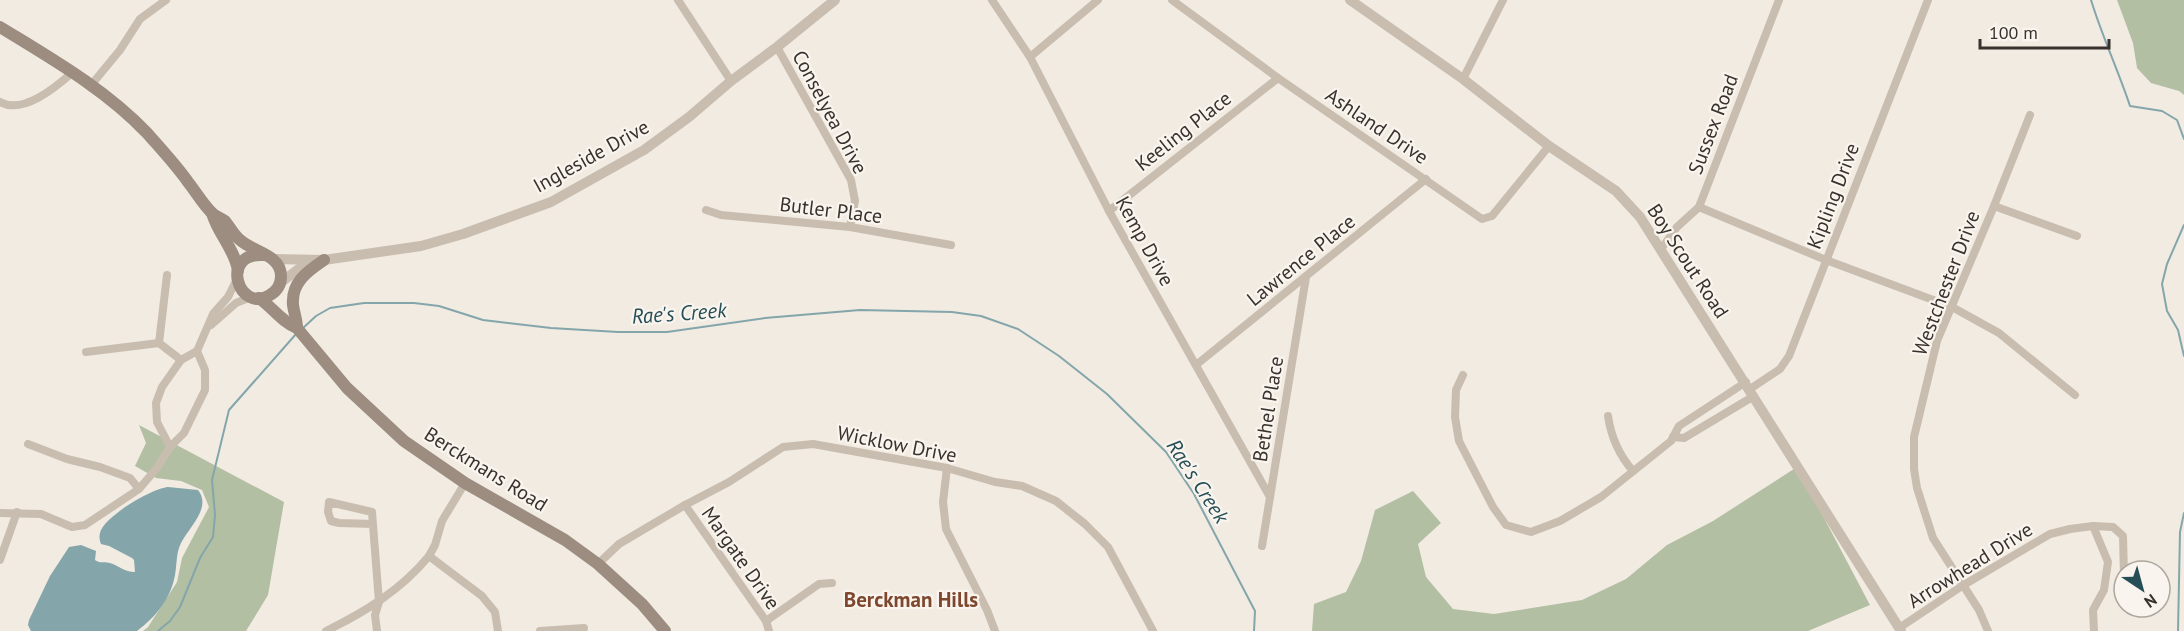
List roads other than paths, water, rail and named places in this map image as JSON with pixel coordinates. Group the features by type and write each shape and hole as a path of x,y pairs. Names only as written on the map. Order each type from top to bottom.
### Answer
{"main road":[{"path":"0,27 92,84 146,132 182,172 212,213 216,226 231,249 243,292 255,297 271,295 280,284 279,268 268,257 240,240 224,221 212,213"},
{"path":"237,275 244,260 250,256 268,257"},
{"path":"297,324 293,297 297,283 307,272 324,260"},
{"name":"Berckmans Road","path":"280,284 283,298 297,324 324,362 374,415 404,441 465,483 565,540 598,564 642,604 664,631"},
{"name":"Berckmans Road","path":"255,297 276,311 289,325 297,324"}],"street":[{"path":"92,84 120,50 140,19 166,0"},
{"path":"678,0 731,81"},
{"name":"Ingleside Drive","path":"280,284 300,268 324,260 421,246 463,234 550,202 644,150 731,81 777,48 835,0"},
{"name":"Kemp Drive","path":"992,0 1030,57 1109,211 1270,497"},
{"path":"1030,57 1098,0"},
{"name":"Ashland Drive","path":"1172,0 1278,78 1482,219 1492,216 1549,146"},
{"path":"1463,79 1503,0"},
{"name":"Sussex Road","path":"1661,249 1677,227 1699,207 1779,0"},
{"name":"Kipling Drive","path":"1674,437 1684,438 1780,369 1789,356 1928,0"},
{"name":"Boy Scout Road","path":"1357,2 1463,79 1549,146 1616,191 1640,217 1900,630"},
{"name":"Conselyea Drive","path":"777,48 851,180 855,201 850,227"},
{"path":"0,102 8,106 29,102 53,89 73,72"},
{"name":"Keeling Place","path":"1109,211 1278,78"},
{"name":"Westchester Drive","path":"1988,631 1979,610 1933,538 1923,510 1914,469 1914,437 1937,341 2030,114"},
{"name":"Lawrence Place","path":"1196,365 1426,179"},
{"path":"1994,206 2077,236"},
{"path":"1699,207 1826,260 1952,307 1999,333 2075,395"},
{"name":"Butler Place","path":"706,210 721,215 850,227 951,245"},
{"name":"Ingleside Drive","path":"268,257 324,260"},
{"path":"159,343 167,275"},
{"path":"170,447 157,422 156,403 162,387 181,360 196,351 213,314 228,297 237,275"},
{"name":"Bethel Place","path":"1262,546 1306,277"},
{"path":"208,327 236,303 255,297"},
{"path":"86,352 159,343 181,360"},
{"path":"0,513 41,514 72,527 85,525 139,489 157,468 170,447 184,434 205,390 205,370 196,351"},
{"name":"Kipling Drive","path":"1463,375 1456,390 1455,417 1459,441 1492,507 1506,525 1531,532 1560,521 1601,497 1671,441 1679,426 1750,389"},
{"path":"1608,416 1611,435 1624,461 1633,471"},
{"path":"28,444 130,478 139,489"},
{"name":"Wicklow Drive","path":"598,564 619,544 729,482 783,447 813,444 947,468 995,482 1022,486 1056,501 1085,524 1108,547 1153,631"},
{"path":"947,468 943,502 946,529 987,610 994,631"},
{"path":"326,631 360,615 379,602 418,568 429,556 442,521 465,483"},
{"path":"373,524 331,521 328,512 329,502 372,512 373,524 379,602 375,615 377,631"},
{"name":"Margate Drive","path":"685,505 766,621 769,631"},
{"path":"0,560 17,512"},
{"path":"2093,526 2108,562 2104,590 2093,610 2094,631"},
{"name":"Arrowhead Drive","path":"1900,630 1962,586 2050,534 2093,526 2113,527 2123,536 2124,559"},
{"path":"429,556 482,596 495,612 498,631"},
{"path":"766,621 819,584 832,584"},
{"path":"540,631 584,628"}],"water":[{"path":"168,487 198,490 202,497 202,504 198,517 179,547 170,591 162,606 150,620 137,631 31,631 28,625 29,620 50,576 69,547 81,545 96,551 95,560 97,561 135,572 132,558 101,544 101,530 112,517 131,503 151,492"}],"waterway":[{"name":"Rae's Creek","path":"2091,0 2130,106 2162,111 2177,120 2184,139"},
{"name":"Rae's Creek","path":"2184,225 2167,264 2162,284 2167,311 2178,330 2184,356"},
{"name":"Rae's Creek","path":"303,328 316,316 330,308 364,303 414,303 439,306 483,320 551,328 618,332 667,332 765,318 860,310 952,312 981,316 1018,329 1059,356 1107,394 1166,452 1194,494 1255,611 1254,631"},
{"name":"Rae's Creek","path":"158,631 170,621 180,607 200,558 213,537 215,515 212,480 229,410 296,334"},
{"name":"Rae's Creek","path":"2178,631 2180,532 2184,513"}],"district":[{"name":"Berckman Hills","path":"911,599"}]}
